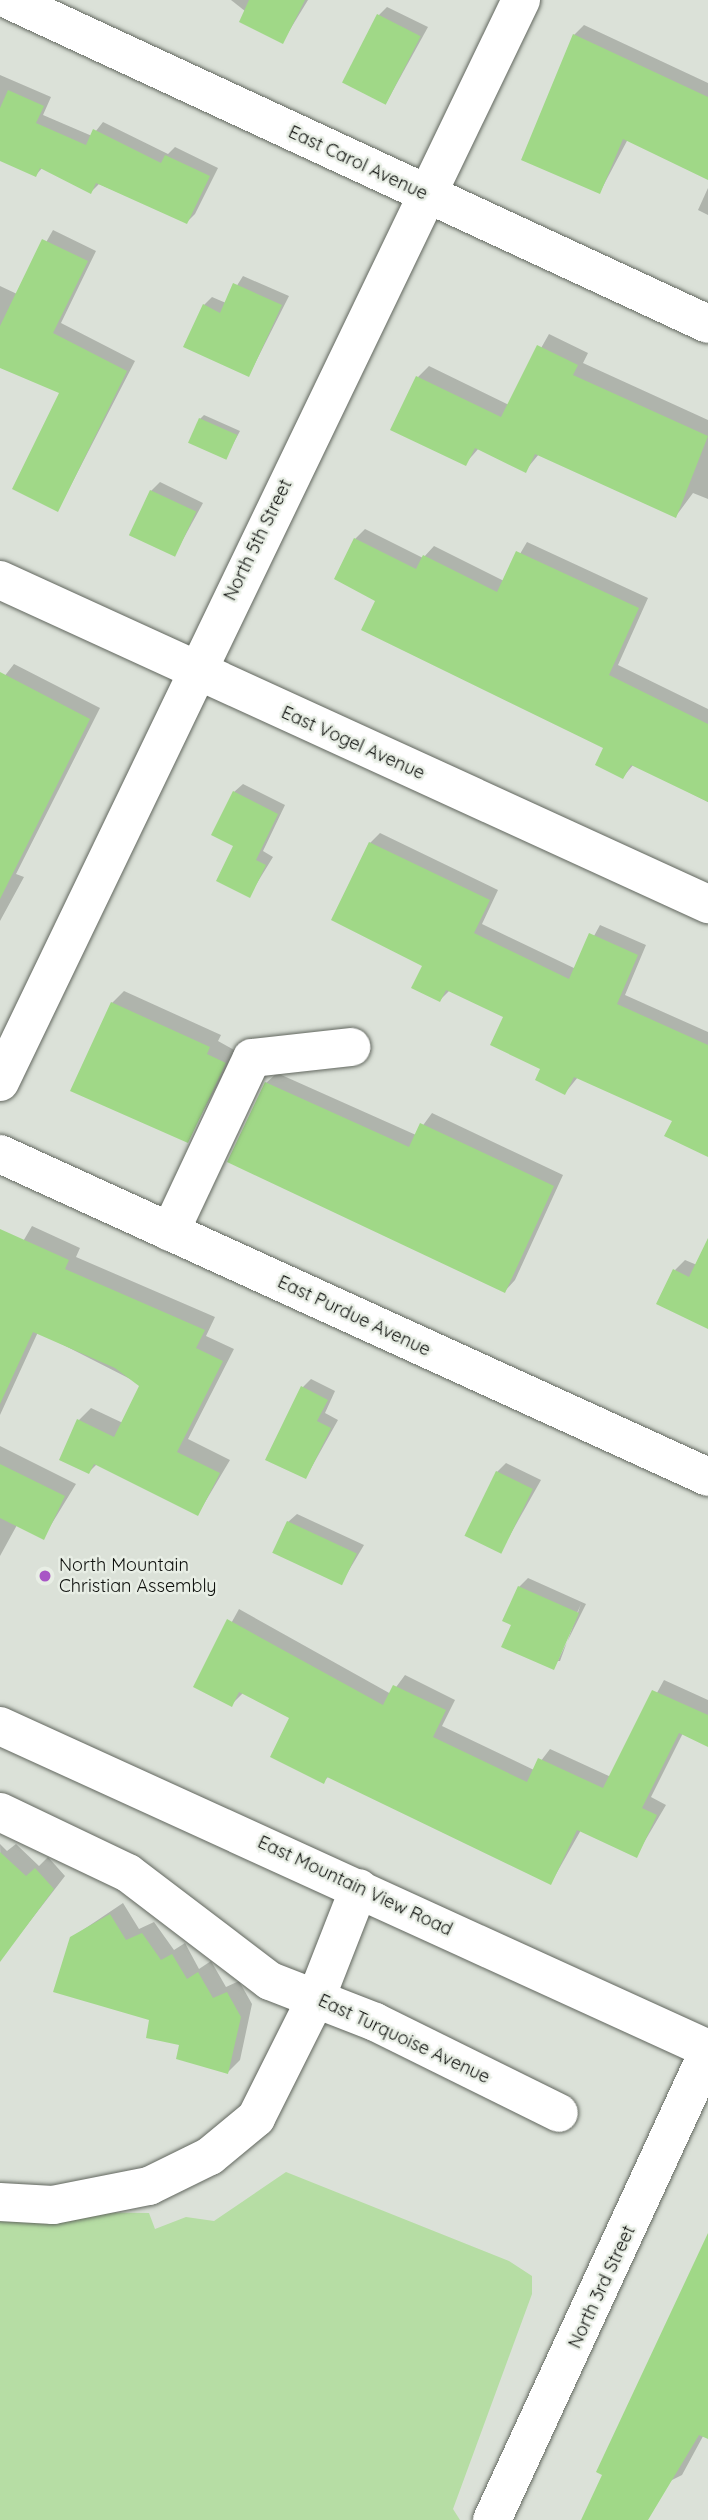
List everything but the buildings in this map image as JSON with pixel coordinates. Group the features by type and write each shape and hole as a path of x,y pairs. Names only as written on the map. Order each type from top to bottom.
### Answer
{"street":[{"name":"East Carol Avenue","path":"9,0 708,324"},
{"name":"North 5th Street","path":"0,1082 193,670 429,195 522,0"},
{"name":"East Vogel Avenue","path":"0,580 708,904"},
{"path":"170,1232 252,1058 351,1047"},
{"name":"East Purdue Avenue","path":"0,1154 708,1477"},
{"name":"East Mountain View Road","path":"0,1726 708,2050"},
{"name":"East Turquoise Avenue","path":"0,1812 128,1873 270,1981 316,1998 559,2113"},
{"path":"0,2202 53,2205 149,2186 209,2156 256,2118 316,1998 359,1888"},
{"name":"North 3rd Street","path":"492,2520 708,2050"}],"green space":[{"path":"286,2172 509,2261 532,2276 532,2294 453,2509 460,2520 0,2520 0,2211 149,2213 155,2229 186,2217 214,2221"}],"place":[{"name":"North Mountain Christian Assembly","path":"45,1576"}]}
